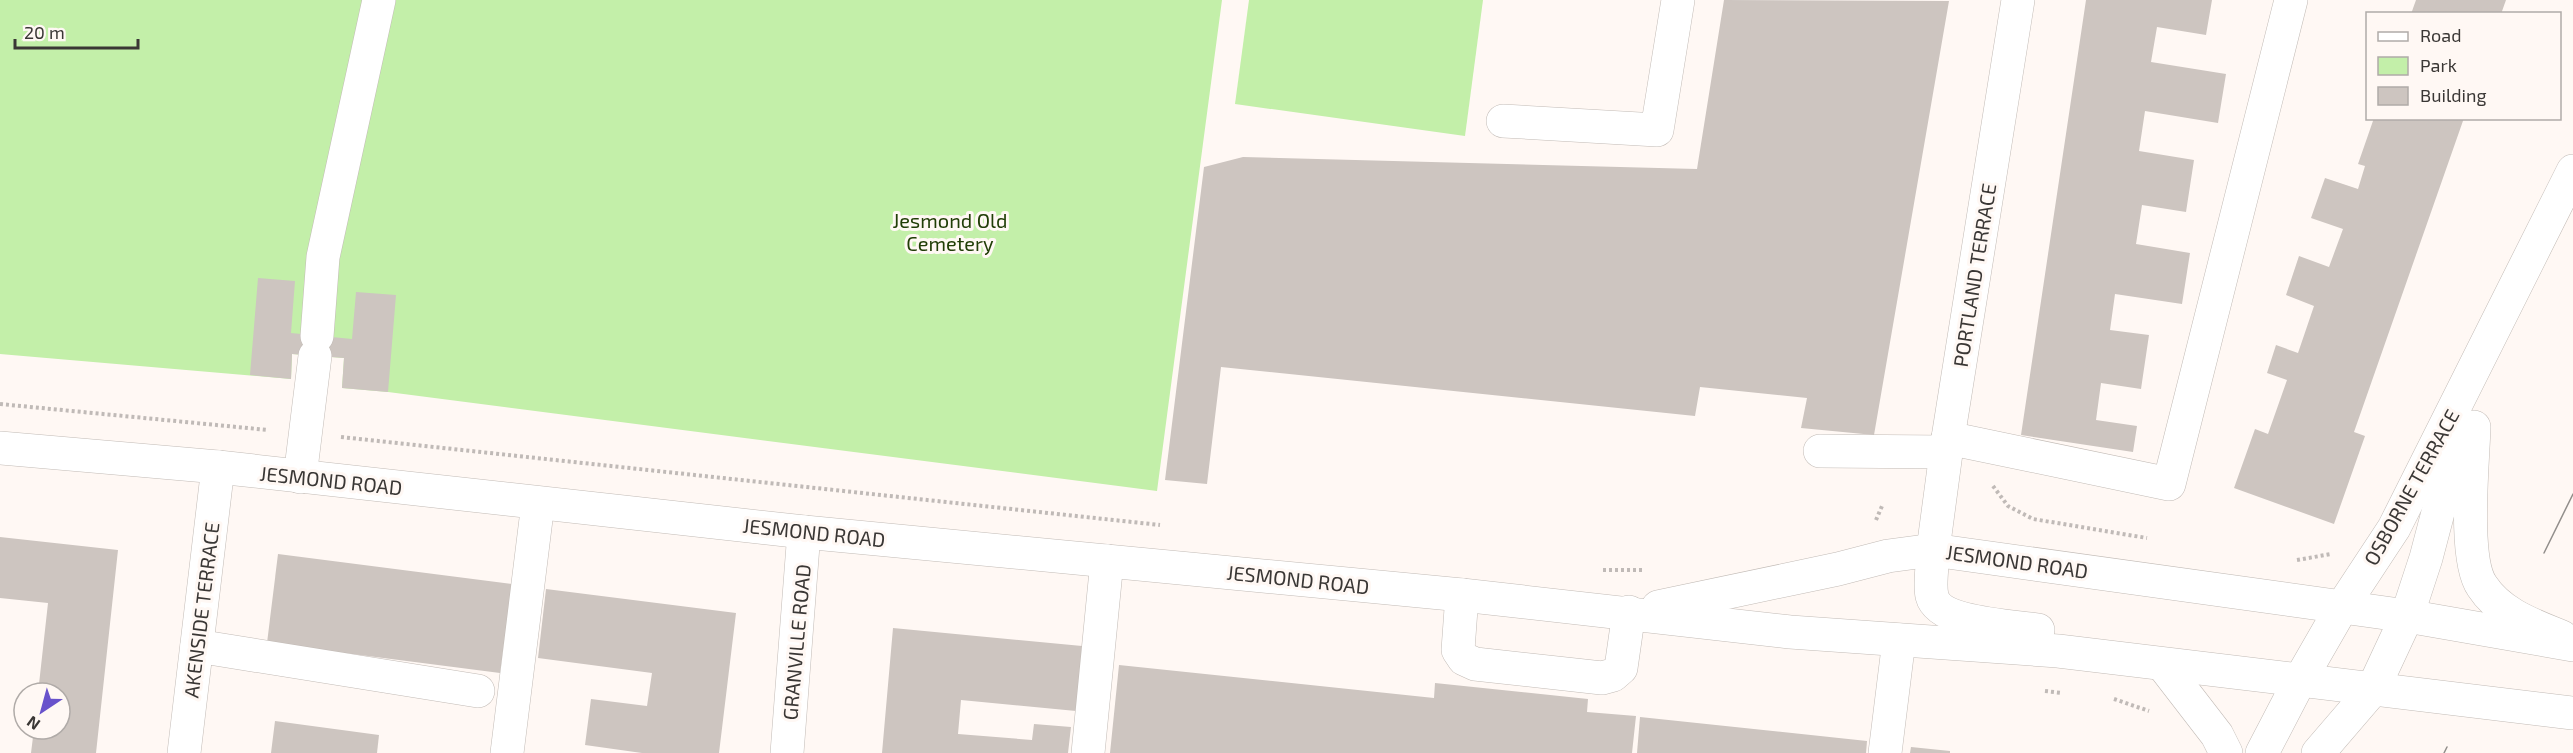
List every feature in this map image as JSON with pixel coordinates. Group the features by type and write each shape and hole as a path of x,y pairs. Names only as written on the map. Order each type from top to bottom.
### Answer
{"main road":[{"path":"300,477 316,346 323,257 379,0"},
{"path":"1503,122 1657,130 1678,0"},
{"name":"PORTLAND TERRACE","path":"2018,0 1947,445 1933,550 1932,597 1942,611 1957,618 2108,640 2158,663"},
{"path":"1820,451 1947,445 2169,484 2291,0"},
{"name":"OSBORNE TERRACE","path":"2262,753 2342,607 2394,528 2573,171"},
{"path":"2477,365 2472,547 2480,584 2500,606 2521,620 2573,644"},
{"name":"OSBORNE TERRACE","path":"2318,753 2373,689 2407,616 2426,558 2477,365"},
{"name":"JESMOND ROAD","path":"0,448 218,467 804,532 1629,612 1790,632 2058,651 2573,713"},
{"name":"AKENSIDE TERRACE","path":"184,753 218,467"},
{"path":"507,753 538,503"},
{"name":"GRANVILLE ROAD","path":"786,753 804,532"},
{"name":"JESMOND ROAD","path":"1629,612 1838,569 1888,556 1933,550 2407,616 2573,644"},
{"path":"1088,753 1107,561"},
{"path":"1462,595 1458,650 1464,659 1474,664 1602,678 1613,675 1621,668 1629,612"},
{"path":"1885,753 1899,640"},
{"path":"197,646 478,691"},
{"path":"2158,663 2217,735 2226,753"}],"path":[{"path":"0,404 305,433 1167,525"},
{"path":"1991,483 2008,506 2033,519 2158,540"},
{"path":"1875,522 1882,506"},
{"path":"2293,559 2316,558 2341,549"},
{"path":"1593,569 1650,570"}],"green space":[{"name":"Jesmond Old Cemetery","path":"0,0 1222,0 1157,491 342,388 344,358 292,354 291,379 0,354"},
{"path":"1249,0 1483,0 1465,136 1235,104"}],"building":[{"path":"1724,0 1949,1 1874,435 1801,428 1807,398 1700,387 1695,416 1221,367 1207,484 1165,480 1204,167 1243,157 1697,169"},
{"path":"2086,0 2212,0 2206,35 2157,27 2151,62 2226,74 2218,123 2145,111 2139,151 2194,160 2186,212 2142,205 2136,244 2190,253 2182,304 2115,294 2110,330 2149,335 2141,389 2101,383 2096,420 2137,426 2133,452 2021,435"},
{"path":"2416,0 2506,0 2502,12 2412,12"},
{"path":"2373,120 2463,120 2354,432 2365,436 2334,524 2234,488 2255,429 2268,434 2287,380 2267,373 2276,345 2298,353 2314,306 2286,295 2299,256 2329,267 2343,229 2311,218 2325,178 2358,189 2365,166 2358,164"},
{"path":"258,278 295,281 291,333 352,339 356,292 396,295 388,392 342,388 344,358 292,354 291,379 250,375"},
{"path":"0,537 118,550 96,753 31,753 32,741 72,741 72,681 39,681 48,603 0,598"},
{"path":"278,554 512,584 500,673 267,643"},
{"path":"546,589 736,613 719,753 642,753 585,745 591,699 647,706 652,673 538,658"},
{"path":"893,628 1082,646 1076,711 961,700 958,734 1032,740 1034,724 1071,727 1068,753 882,753"},
{"path":"1119,665 1434,698 1435,683 1588,699 1587,712 1636,716 1632,753 1110,753"},
{"path":"1640,717 1867,741 1866,753 1637,753"},
{"path":"275,721 379,735 377,753 271,753"},
{"path":"1911,747 1950,751 1950,753 1910,753"}],"tram line":[{"path":"2544,553 2573,494"},
{"path":"2444,753 2447,747"}]}
